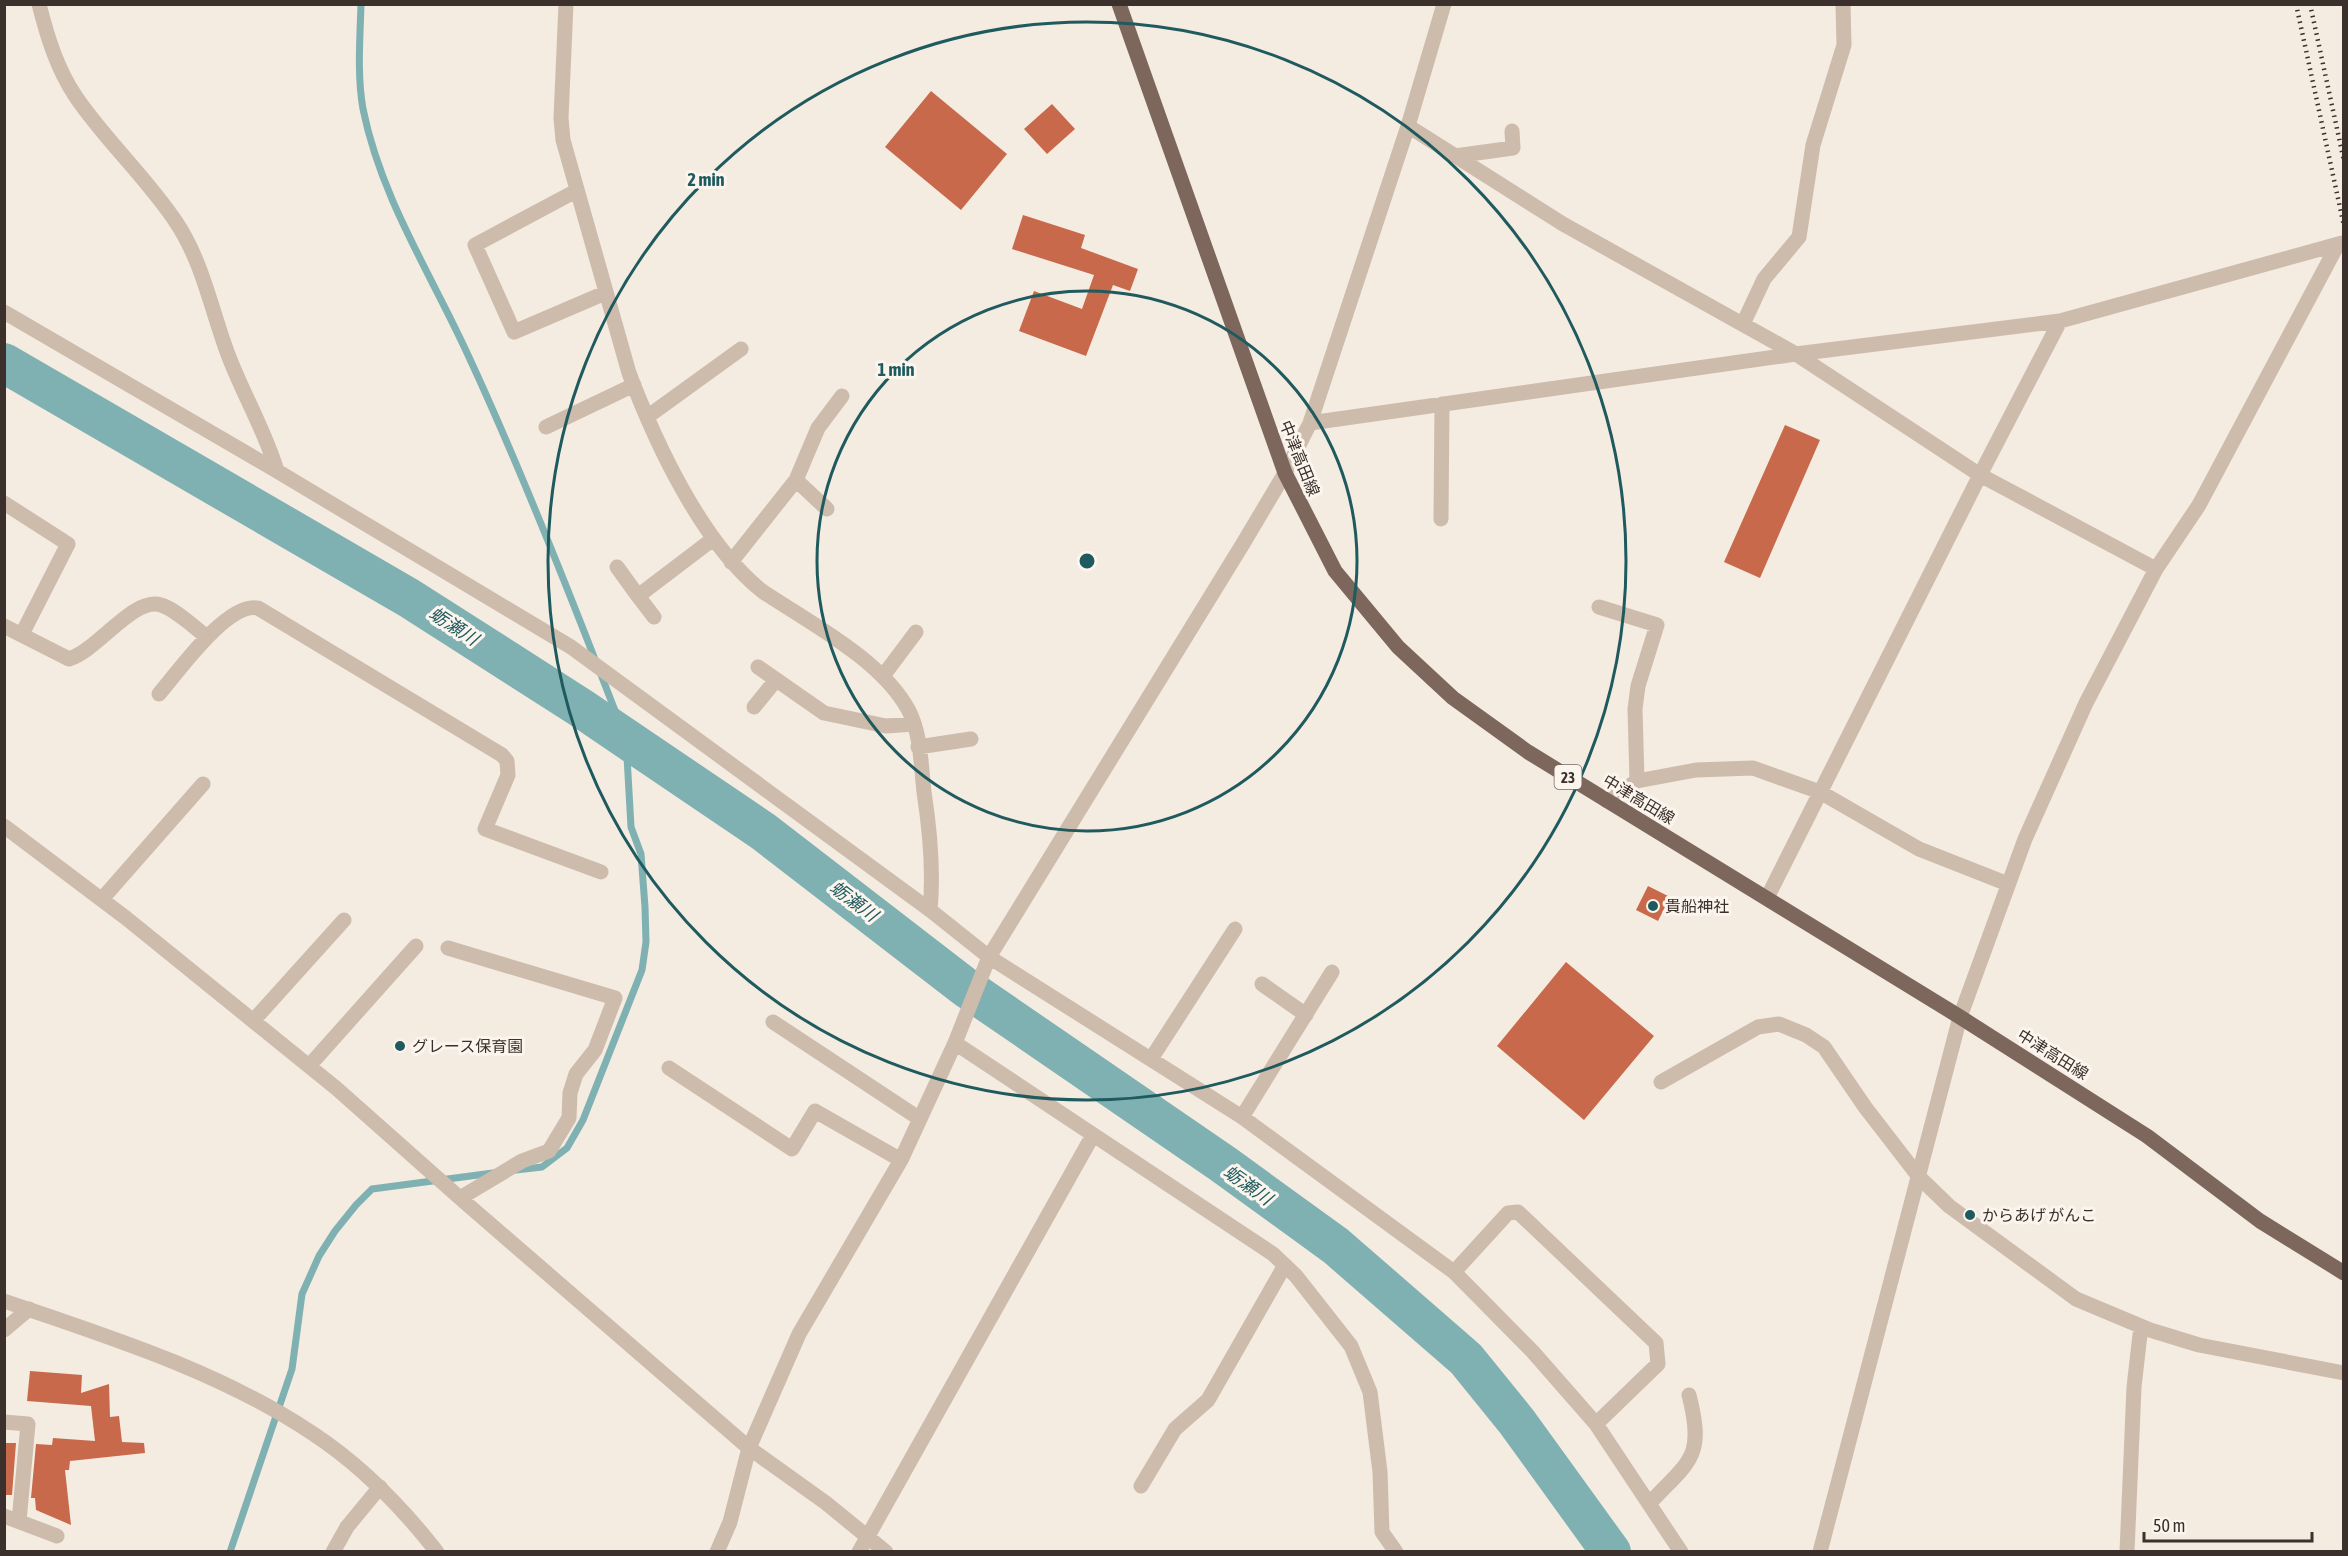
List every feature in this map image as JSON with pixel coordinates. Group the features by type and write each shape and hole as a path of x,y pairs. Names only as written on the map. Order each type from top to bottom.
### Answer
{"main road":[{"name":"中津高田線","path":"1119,4 1285,473 1335,571 1398,647 1453,698 1528,752 1960,1017 2147,1136 2260,1221 2343,1273"}],"street":[{"path":"39,4 48,39 76,96 177,223 192,253 229,358 272,453 277,471"},
{"path":"566,4 561,118 563,140 634,386 647,417 690,501 713,539 731,562 762,591 864,659 883,676 909,711 914,724 931,837 930,910"},
{"path":"717,1551 730,1522 749,1448 799,1334 901,1160 957,1038 988,961 1285,473 1310,423 1408,126 1444,4"},
{"path":"1743,324 1764,279 1799,237 1813,145 1844,45 1843,4"},
{"path":"1408,126 1563,224 1796,354 1980,475 2156,569"},
{"path":"1455,156 1513,148 1512,131"},
{"path":"576,191 475,245 514,332 605,292"},
{"path":"1310,423 1796,354 2060,321 2341,244"},
{"path":"1820,1551 1960,1017 2025,839 2086,703 2156,569 2199,505 2341,244"},
{"path":"4,312 277,471 571,647 930,910 988,961 1242,1117 1454,1272 1533,1352 1596,1424 1681,1551"},
{"path":"1767,898 2060,321"},
{"path":"647,417 741,349"},
{"path":"546,427 634,386"},
{"path":"731,562 796,480 818,428 842,396"},
{"path":"1440,519 1442,404"},
{"path":"796,480 827,509"},
{"path":"4,502 68,544 22,634"},
{"path":"638,596 713,539"},
{"path":"617,567 654,617"},
{"path":"4,626 69,659 86,652 136,609 152,603 164,605 207,637"},
{"path":"159,694 207,637 236,614 252,607 258,608 502,755 507,762 508,775 485,830 601,872"},
{"path":"1599,607 1657,625 1638,686 1635,709 1637,781"},
{"path":"883,676 916,633"},
{"path":"758,667 824,713 886,726 914,724"},
{"path":"754,707 776,680"},
{"path":"918,747 971,739"},
{"path":"1607,801 1637,781 1696,770 1752,768 1820,792 1918,849 2008,884"},
{"path":"102,899 203,784"},
{"path":"4,826 102,899 309,1066 749,1448 826,1503 886,1551"},
{"path":"253,1021 344,920"},
{"path":"1151,1059 1235,929"},
{"path":"309,1066 416,946"},
{"path":"448,948 615,998 595,1050 576,1074 570,1093 569,1118 549,1151 522,1161 460,1198"},
{"path":"1242,1117 1332,972"},
{"path":"1262,984 1306,1015"},
{"path":"773,1022 920,1119"},
{"path":"1661,1082 1758,1027 1779,1024 1806,1035 1824,1047 1865,1107 1919,1177 1949,1206 2076,1299 2141,1326 2199,1345 2343,1373"},
{"path":"957,1038 1093,1135 1273,1254 1285,1265 1351,1346 1370,1392 1380,1472 1382,1532 1396,1551"},
{"path":"669,1068 792,1149 815,1111 901,1160"},
{"path":"859,1551 1093,1135"},
{"path":"1454,1272 1508,1213 1518,1212 1656,1343 1658,1364 1596,1424"},
{"path":"1140,1486 1174,1429 1209,1400 1285,1265"},
{"path":"4,1301 180,1365 260,1402 314,1434 380,1487 437,1551"},
{"path":"4,1330 29,1309"},
{"path":"2127,1551 2133,1387 2141,1326"},
{"path":"1649,1504 1690,1460 1696,1441 1696,1421 1689,1395"},
{"path":"4,1422 28,1424 19,1521"},
{"path":"333,1551 347,1527 380,1487"},
{"path":"4,1516 57,1536"}],"building":[{"path":"931,91 1007,154 961,210 885,147"},
{"path":"1052,104 1075,129 1047,154 1024,129"},
{"path":"1023,215 1085,235 1081,248 1138,269 1130,291 1113,285 1086,356 1019,331 1034,291 1082,309 1094,275 1012,249"},
{"path":"1785,425 1820,440 1760,578 1724,562"},
{"path":"1648,886 1670,897 1658,921 1636,910"},
{"path":"1566,962 1654,1036 1584,1120 1497,1046"},
{"path":"30,1371 82,1375 81,1393 109,1384 110,1417 119,1416 122,1442 144,1443 145,1453 70,1461 69,1470 65,1470 71,1525 36,1510 35,1498 31,1498 36,1444 52,1445 53,1438 95,1441 91,1406 27,1401"},
{"path":"4,1443 16,1443 12,1495 4,1495"}],"waterway":[{"path":"361,4 359,57 361,96 371,142 382,174 408,235 454,325 502,431 596,662"},
{"name":"蛎瀬川","path":"4,363 409,598 581,708 764,832 965,987 1223,1164 1336,1246 1466,1359 1517,1422 1611,1552"},
{"path":"516,1170 542,1167 567,1148 583,1120 642,970 646,942 645,907 641,854 631,827 626,739 600,672"},
{"path":"230,1552 292,1369 302,1294 319,1256 335,1231 372,1189 493,1173"},
{"name":"蛎瀬川","path":"1602,1539 1602,1552"}],"railway":[{"path":"2296,4 2344,226"},
{"path":"2310,4 2344,161"}],"place":[{"name":"貴船神社","path":"1653,906"},
{"name":"グレース保育園","path":"400,1046"},
{"name":"からあげ がんこ","path":"1970,1215"}]}
